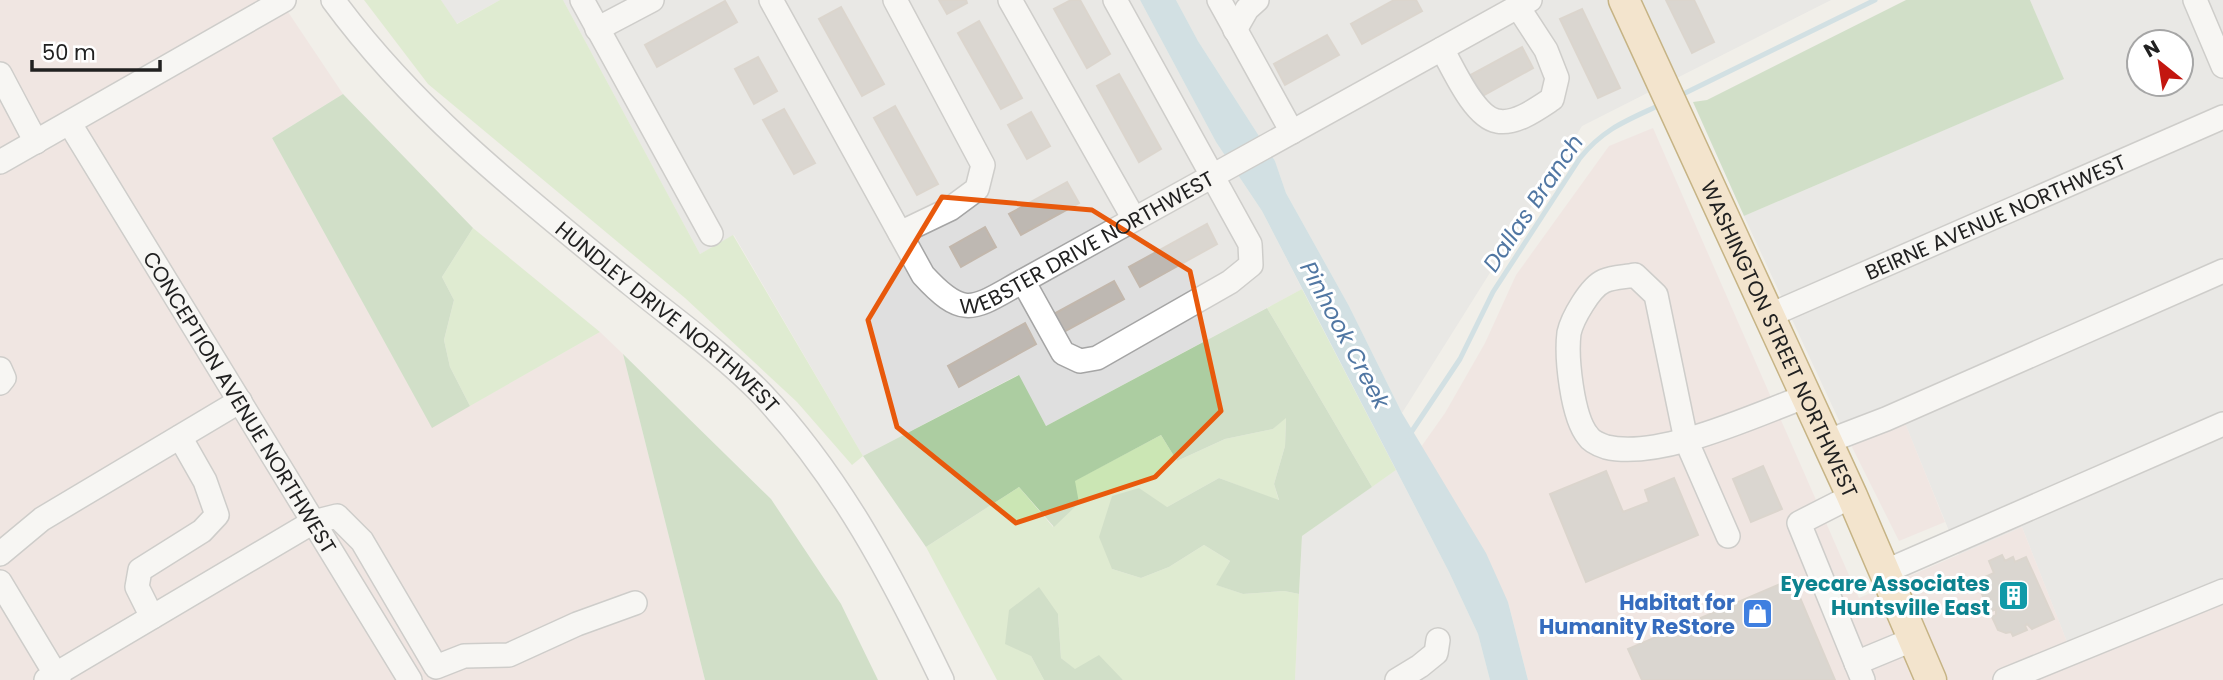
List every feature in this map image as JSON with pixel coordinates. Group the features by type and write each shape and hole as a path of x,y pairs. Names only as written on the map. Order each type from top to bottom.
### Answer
{"main road":[{"name":"WASHINGTON STREET NORTHWEST","path":"1624,0 1804,397 1852,496 1931,680"}],"street":[{"path":"0,162 284,0"},
{"name":"HUNDLEY DRIVE NORTHWEST","path":"333,0 375,53 468,148 518,193 715,352 760,392 792,427 821,465 877,552 942,680"},
{"path":"582,0 711,234"},
{"path":"597,29 652,0"},
{"name":"WEBSTER DRIVE NORTHWEST","path":"771,0 923,275 942,296 962,306 982,303 1023,281 1524,3"},
{"path":"895,0 983,165 977,189 950,209 900,233"},
{"path":"1010,0 1134,219"},
{"path":"1023,281 1063,353 1080,361 1097,358 1230,282 1251,265 1250,244 1115,0"},
{"path":"1219,0 1287,134"},
{"path":"1235,30 1247,9 1257,0"},
{"path":"2195,0 2223,66"},
{"path":"1442,49 1468,95 1484,115 1497,122 1533,111 1552,99 1557,78 1524,3"},
{"path":"0,74 36,142"},
{"name":"BEIRNE AVENUE NORTHWEST","path":"1768,316 2223,117"},
{"name":"CONCEPTION AVENUE NORTHWEST","path":"70,124 410,680"},
{"path":"1826,442 1886,419 2223,271"},
{"path":"1728,536 1686,440 1656,295 1635,275 1603,281 1586,298 1570,330 1568,352 1580,422 1589,438 1604,447 1634,450 1686,440 1804,397"},
{"path":"0,369 4,378 0,383"},
{"path":"0,554 42,519 240,401"},
{"path":"1885,572 2223,424"},
{"path":"152,617 137,587 140,570 202,531 217,515 205,481 180,437"},
{"path":"1852,496 1799,523 1859,672 1913,639"},
{"path":"0,582 54,678 313,522 337,516 362,541 436,667 464,656 509,655 577,624 635,603"},
{"path":"2005,680 2223,591"},
{"path":"1397,680 1436,653 1438,640"}],"highlighted area":[{"path":"942,197 1092,210 1190,271 1221,411 1155,477 1016,523 897,427 868,320"}],"shaded area":[{"path":"0,0 280,0 343,94 272,138 432,427 600,332 623,354 705,680 0,680"},
{"path":"441,0 500,0 456,24"},
{"path":"563,0 1140,0 1216,142 1262,211 1302,289 1046,426 1018,375 863,456 734,235 700,254"},
{"path":"1176,0 1831,0 1582,126 1402,413 1349,306 1286,193 1275,161 1198,41"},
{"path":"2030,0 2223,0 2223,580 2071,652 2022,527 1959,555 1897,404 1843,429 1744,216 2063,79"},
{"path":"1653,128 1859,598 2022,527 2071,652 2223,580 2223,680 1528,680 1508,602 1421,447 1445,413 1485,343 1516,275 1609,146"},
{"path":"1897,403 1945,522 1899,541 1843,429"},
{"path":"1396,470 1478,634 1490,680 1295,680 1302,536"}],"green space":[{"path":"364,0 441,0 457,24 500,0 563,0 700,254 733,235 863,456 852,465 797,402 685,298 428,84"},
{"path":"1906,0 2030,0 2064,79 1744,216 1693,102 1707,100"},
{"path":"343,94 473,228 442,277 454,300 444,340 450,367 470,406 432,428 272,138"},
{"path":"473,228 600,332 470,406 450,367 444,340 454,300 442,277"},
{"path":"1302,289 1396,470 1372,487 1267,308"},
{"path":"1267,308 1372,487 1302,536 1299,594 1284,591 1243,594 1216,585 1230,561 1204,545 1169,567 1141,578 1112,569 1099,537 1112,496 1139,488 1167,507 1219,478 1279,500 1274,484 1285,446 1286,418 1273,429 1225,439 1177,461 1161,435 1075,481 1079,503 1054,527 1019,487 926,547 863,456 1019,375 1046,426"},
{"path":"623,354 771,499 841,604 878,680 705,680"},
{"path":"1286,417 1285,446 1274,484 1279,501 1219,478 1167,507 1112,569 1141,578 1169,567 1204,545 1230,561 1217,585 1243,594 1284,591 1299,594 1295,680 1123,680 1118,676 1074,669 1061,658 1058,614 1031,656 1044,680 997,680 926,547 1019,487 1053,527 1074,481 1161,435 1177,461 1225,439 1273,429"},
{"path":"1039,587 1058,614 1061,658 1075,669 1099,655 1123,680 1044,680 1031,656 1005,644 1009,610"}],"water":[{"name":"Pinhook Creek","path":"1140,0 1176,0 1198,41 1275,161 1286,193 1349,306 1402,413 1486,553 1508,602 1528,680 1490,680 1478,634 1449,572 1262,211 1216,142"}],"building":[{"path":"939,0 966,0 967,3 947,14"},
{"path":"1071,0 1080,0 1110,54 1087,68 1054,9"},
{"path":"1394,0 1416,0 1422,11 1362,44 1351,24"},
{"path":"1666,0 1694,0 1714,42 1692,53"},
{"path":"725,1 737,22 657,67 645,45"},
{"path":"841,7 884,84 862,96 819,19"},
{"path":"1582,9 1620,88 1598,98 1560,19"},
{"path":"979,21 1022,98 1001,109 958,33"},
{"path":"1327,35 1339,55 1285,85 1274,64"},
{"path":"1522,47 1533,68 1479,98 1467,77"},
{"path":"758,57 777,91 754,104 735,69"},
{"path":"1119,74 1161,149 1139,162 1097,86"},
{"path":"895,106 938,184 917,195 874,118"},
{"path":"784,109 815,163 794,174 763,120"},
{"path":"1031,112 1050,146 1027,159 1008,125"},
{"path":"1067,182 1079,203 1021,235 1009,214"},
{"path":"1207,224 1217,244 1140,287 1129,267"},
{"path":"985,227 996,247 961,267 950,247"},
{"path":"1114,281 1124,299 1062,333 1052,315"},
{"path":"1025,323 1036,344 959,387 948,366"},
{"path":"1763,466 1782,509 1751,522 1733,479"},
{"path":"1606,471 1623,512 1649,502 1645,490 1674,478 1698,535 1586,582 1550,494"},
{"name":"Eyecare Associates Huntsville East","path":"2002,555 2005,561 2013,557 2015,562 2026,557 2054,619 2032,629 2027,624 2027,630 2013,636 2011,632 1998,630 1992,617 1996,615 1996,609 1990,612 1976,581 1994,573 1989,561"},
{"name":"Habitat for Humanity ReStore","path":"1792,579 1835,680 1642,680 1628,649"}],"waterway":[{"name":"Dallas Branch","path":"1677,97 1875,0"},
{"name":"Dallas Branch","path":"1408,437 1460,359 1493,292 1580,158 1608,132 1662,104"}],"place":[{"name":"Eyecare Associates Huntsville East","path":"2013,595"},
{"name":"Habitat for Humanity ReStore","path":"1758,614"}]}
